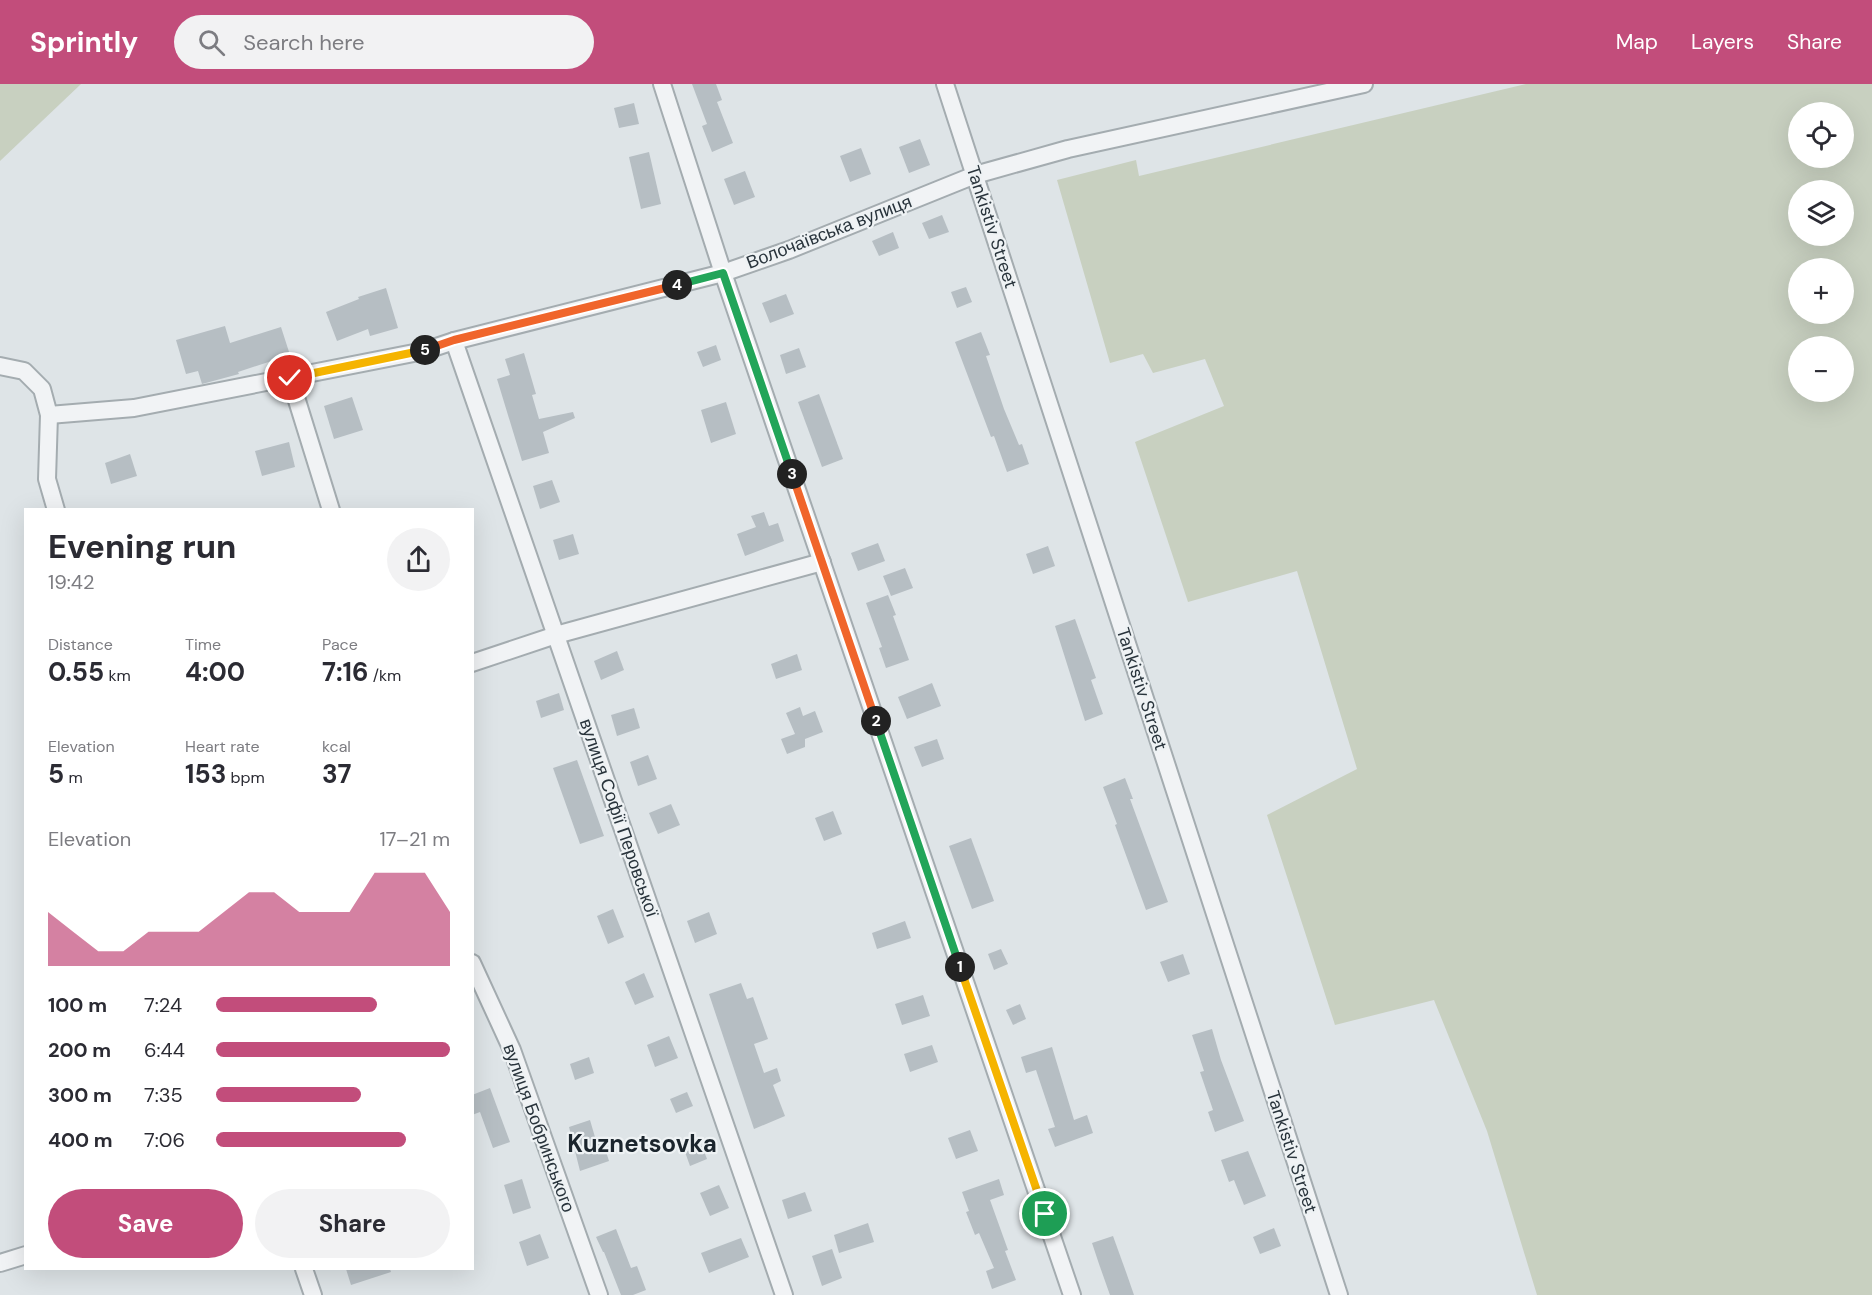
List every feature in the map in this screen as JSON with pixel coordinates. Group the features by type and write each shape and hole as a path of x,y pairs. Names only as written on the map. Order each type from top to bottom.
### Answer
{"street":[{"path":"662,84 723,273 1072,1295"},
{"name":"Tankistiv Street","path":"945,84 1339,1295"},
{"name":"Волочаївська вулиця","path":"48,415 134,408 424,351 454,340 723,273 789,250 975,175 1068,149 1364,84"},
{"name":"вулиця Софії Перовської","path":"454,340 784,1295"},
{"path":"0,366 24,371 42,389 48,415 47,479 55,508"},
{"path":"290,378 330,508"},
{"path":"474,662 556,635 822,562"},
{"name":"вулиця Бобринського","path":"474,967 512,1050 599,1295"},
{"path":"0,1263 24,1256"},
{"path":"304,1270 313,1295"}],"green space":[{"path":"0,84 81,84 0,161"},
{"path":"1526,84 1872,84 1872,1295 1537,1295 1487,1131 1434,1000 1335,1025 1267,815 1357,769 1297,571 1188,602 1135,442 1224,406 1205,359 1153,373 1143,354 1110,363 1057,180 1136,160 1139,176"}],"building":[{"path":"692,84 716,84 722,100 717,102 733,143 712,152 702,126 707,124"},
{"path":"634,103 639,124 619,128 614,108"},
{"path":"920,139 930,165 909,173 899,147"},
{"path":"861,148 871,174 850,182 840,156"},
{"path":"649,152 661,204 641,209 629,157"},
{"path":"745,171 755,197 734,205 724,179"},
{"path":"942,215 949,232 929,239 922,223"},
{"path":"893,232 899,248 879,256 872,241"},
{"path":"966,287 972,302 957,308 951,292"},
{"path":"386,288 398,328 370,336 368,329 337,341 326,312 359,299 358,297"},
{"path":"786,294 794,314 770,323 762,303"},
{"path":"225,326 230,343 281,327 290,355 238,372 239,374 202,384 198,371 186,374 176,340"},
{"path":"981,332 990,355 986,356 1004,409 1019,445 1022,444 1029,464 1007,472 994,436 991,437 955,342"},
{"path":"716,345 721,360 703,367 697,352"},
{"path":"799,348 806,367 786,374 780,355"},
{"path":"524,353 536,394 532,395 539,419 573,412 575,418 543,432 549,453 522,461 497,379 510,375 505,359"},
{"path":"819,394 843,459 822,467 798,402"},
{"path":"352,397 363,430 334,439 324,406"},
{"path":"726,402 736,434 711,443 701,410"},
{"path":"289,442 295,467 262,476 255,451"},
{"path":"130,454 137,476 111,484 105,463"},
{"path":"552,480 560,502 540,509 533,486"},
{"path":"764,512 769,526 778,523 784,541 745,556 737,534 756,527 751,516"},
{"path":"573,534 579,554 559,560 553,540"},
{"path":"878,543 885,561 858,571 851,553"},
{"path":"1048,546 1055,566 1033,574 1026,554"},
{"path":"905,568 913,588 891,596 883,576"},
{"path":"888,595 909,660 886,668 879,648 882,647 866,603"},
{"path":"1075,619 1096,678 1091,680 1103,714 1085,721 1055,626"},
{"path":"617,651 624,670 601,680 594,661"},
{"path":"797,654 802,670 776,679 771,664"},
{"path":"932,683 941,706 907,719 898,697"},
{"path":"559,693 564,710 541,718 536,701"},
{"path":"800,707 803,716 815,711 823,732 805,739 805,747 787,754 781,739 795,734 786,713"},
{"path":"634,708 640,728 617,736 611,715"},
{"path":"937,739 944,759 922,767 914,747"},
{"path":"648,755 657,779 638,786 630,762"},
{"path":"577,760 604,836 580,844 553,768"},
{"path":"1125,778 1133,799 1130,799 1168,902 1146,910 1103,787"},
{"path":"671,804 680,825 658,834 649,813"},
{"path":"833,811 842,834 824,841 815,818"},
{"path":"971,838 994,901 972,909 949,846"},
{"path":"613,909 624,937 608,944 597,916"},
{"path":"709,912 717,934 695,943 687,921"},
{"path":"905,921 911,938 877,949 872,933"},
{"path":"1001,949 1008,964 994,970 988,954"},
{"path":"1183,954 1190,974 1168,982 1160,962"},
{"path":"644,973 654,997 635,1005 625,982"},
{"path":"741,983 747,999 753,997 768,1039 754,1044 764,1073 777,1068 781,1081 773,1085 785,1116 754,1129 709,994"},
{"path":"923,995 930,1016 902,1025 895,1004"},
{"path":"1020,1004 1026,1019 1013,1025 1006,1010"},
{"path":"1212,1029 1244,1121 1215,1132 1208,1112 1213,1110 1200,1072 1204,1071 1192,1035"},
{"path":"669,1036 678,1058 655,1067 647,1045"},
{"path":"932,1045 938,1062 910,1072 904,1054"},
{"path":"1052,1047 1074,1120 1087,1115 1093,1133 1055,1147 1048,1129 1055,1127 1036,1070 1026,1073 1021,1057"},
{"path":"589,1057 594,1073 575,1080 570,1064"},
{"path":"490,1088 510,1142 493,1148 480,1112 474,1114 474,1094"},
{"path":"687,1092 693,1106 676,1113 670,1099"},
{"path":"590,1120 597,1144 603,1142 609,1161 580,1171 569,1127"},
{"path":"970,1130 978,1151 956,1159 948,1138"},
{"path":"702,1146 707,1159 690,1166 685,1152"},
{"path":"1248,1151 1266,1196 1244,1205 1234,1180 1229,1182 1221,1160"},
{"path":"522,1179 531,1208 513,1214 504,1185"},
{"path":"999,1179 1004,1195 990,1200 1016,1280 992,1289 986,1271 994,1268 979,1233 975,1235 966,1212 969,1211 962,1192"},
{"path":"719,1185 729,1208 710,1216 700,1193"},
{"path":"805,1192 812,1211 788,1219 782,1200"},
{"path":"868,1223 874,1242 839,1253 834,1235"},
{"path":"1274,1228 1281,1246 1260,1254 1253,1237"},
{"path":"616,1229 631,1268 637,1266 646,1290 633,1295 621,1295 596,1237"},
{"path":"540,1234 549,1258 527,1266 519,1242"},
{"path":"1113,1236 1134,1295 1110,1295 1092,1243"},
{"path":"741,1238 749,1257 709,1273 701,1253"},
{"path":"832,1249 842,1278 822,1286 812,1256"},
{"path":"346,1270 390,1270 391,1272 351,1285"}],"district":[{"name":"Kuznetsovka","path":"642,1143"}],"route":[{"path":"290,378 424,351 454,340 723,273 1045,1214"}]}
